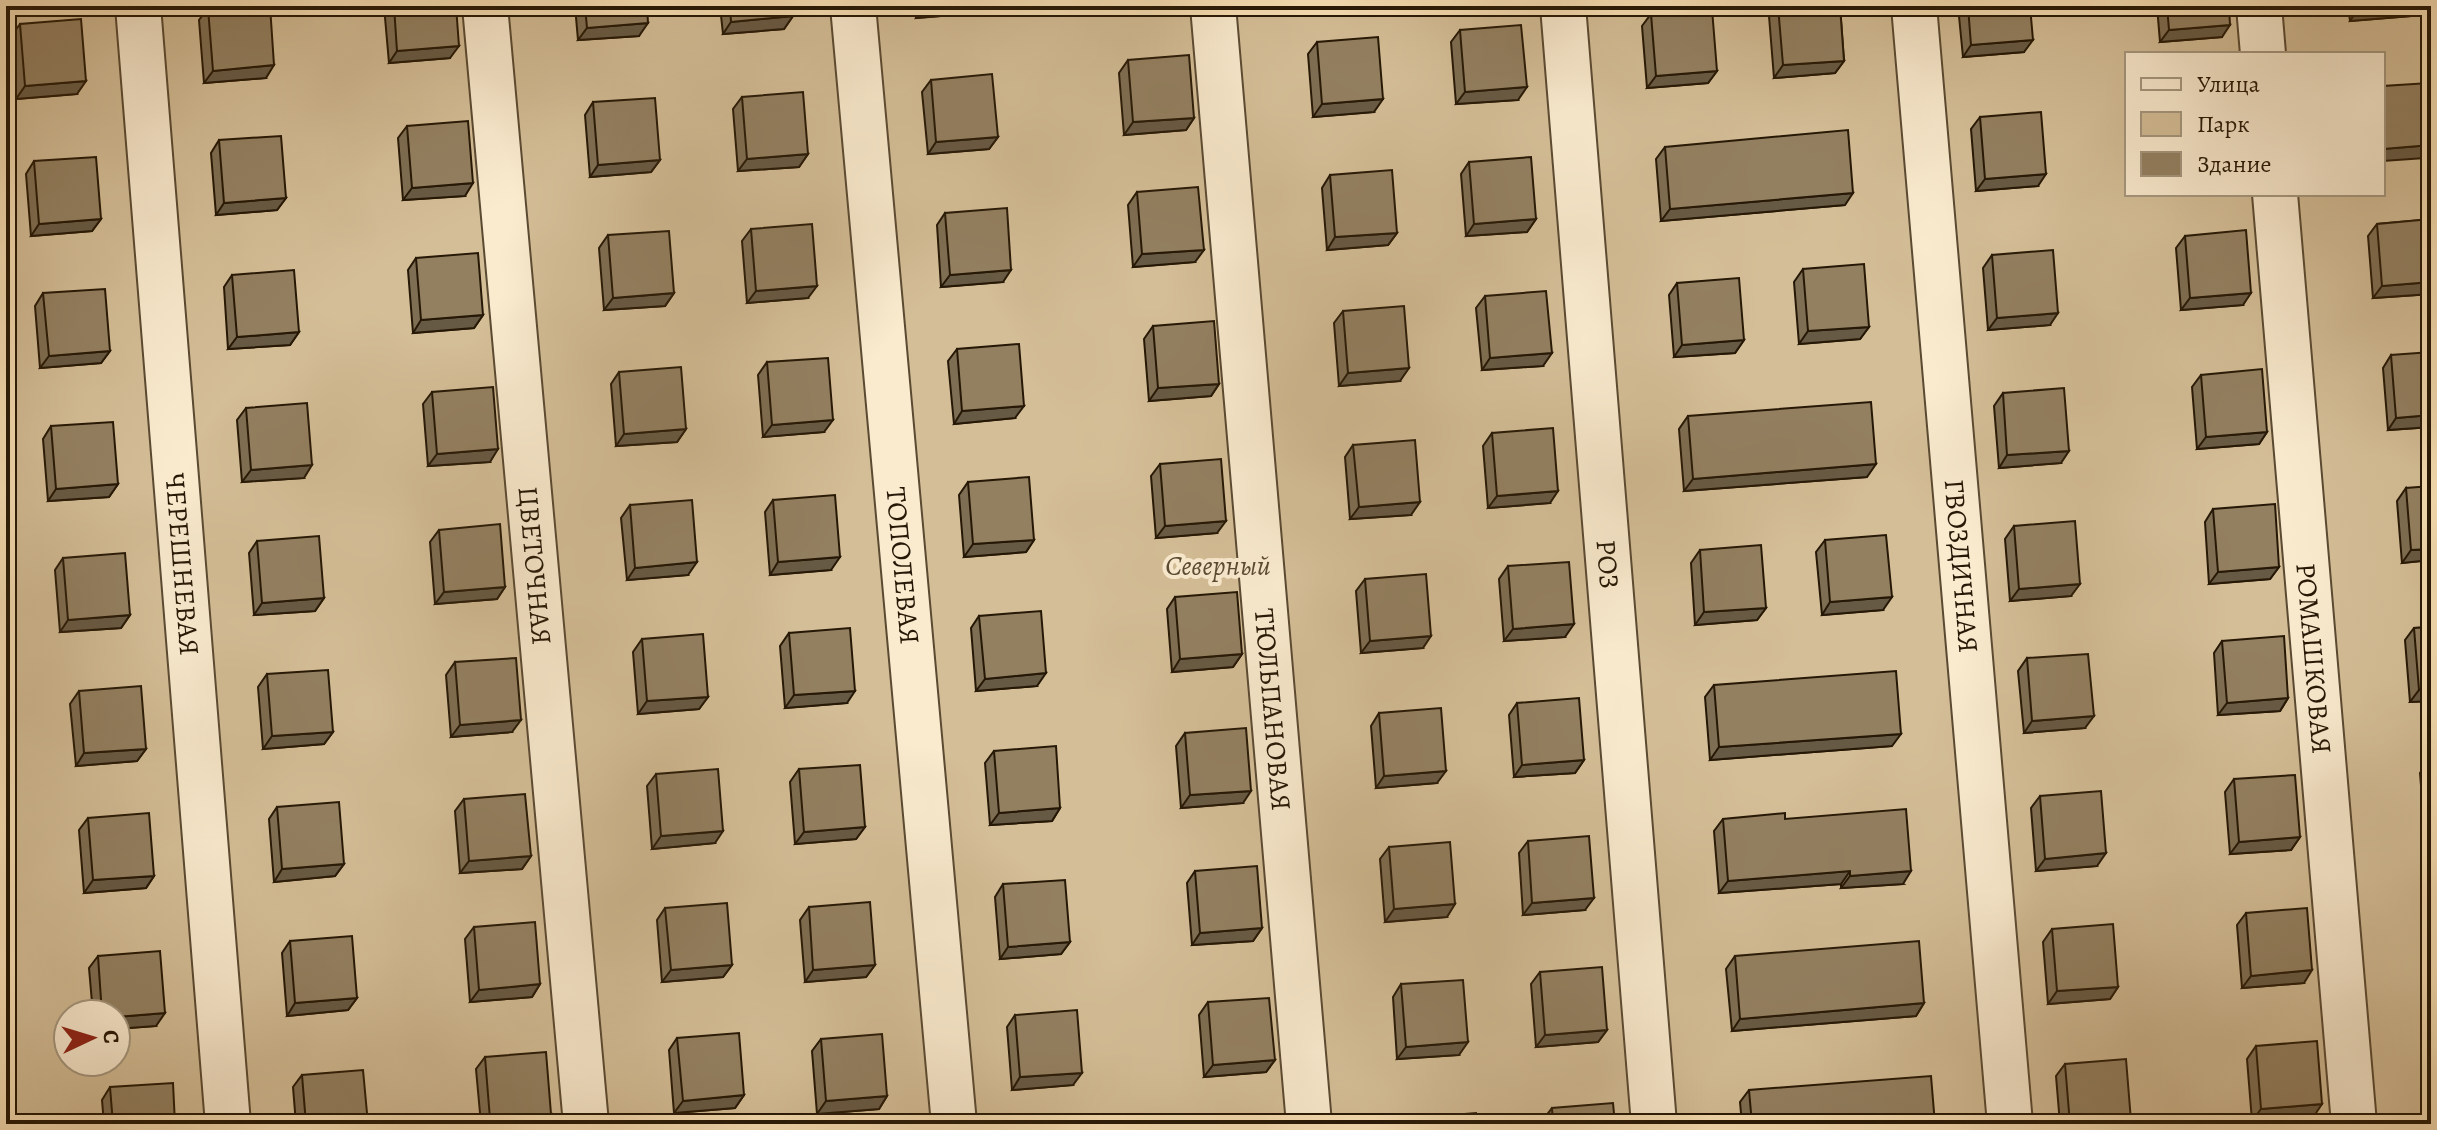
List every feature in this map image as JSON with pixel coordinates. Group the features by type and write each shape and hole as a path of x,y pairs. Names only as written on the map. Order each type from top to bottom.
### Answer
{"street":[{"name":"ЧЕРЕШНЕВАЯ","path":"138,6 228,1124"},
{"name":"ЦВЕТОЧНАЯ","path":"485,6 586,1124"},
{"name":"ТОПОЛЕВАЯ","path":"853,6 954,1124"},
{"name":"ТЮЛЬПАНОВАЯ","path":"1213,6 1309,1124"},
{"name":"РОЗ","path":"1563,6 1654,1124"},
{"name":"ГВОЗДИЧНАЯ","path":"1914,6 2010,1124"},
{"path":"2259,6 2263,52"},
{"name":"РОМАШКОВАЯ","path":"2275,196 2354,1124"}],"green space":[{"name":"Северный","path":"6,6 2431,6 2431,1124 6,1124"}],"building":[{"path":"270,6 274,65 213,71 208,8"},
{"path":"394,6 456,6 459,46 397,51"},
{"path":"585,6 647,6 648,23 587,28"},
{"path":"730,6 792,6 793,16 731,22"},
{"path":"1778,6 1840,6 1844,61 1783,65"},
{"path":"1968,6 2030,6 2033,40 1971,45"},
{"path":"2167,6 2229,6 2230,25 2169,30"},
{"path":"2358,6 2392,6 2358,9"},
{"path":"1712,9 1717,71 1656,76 1651,14"},
{"path":"81,19 86,81 25,86 20,24"},
{"path":"1521,25 1527,87 1465,92 1460,30"},
{"path":"1378,37 1383,99 1322,104 1317,42"},
{"path":"1189,55 1194,118 1133,122 1128,60"},
{"path":"992,74 998,137 936,142 931,80"},
{"path":"2429,83 2431,145 2385,149 2385,86"},
{"path":"803,92 808,154 747,159 742,97"},
{"path":"655,98 660,160 598,165 593,102"},
{"path":"2041,112 2046,174 1985,179 1980,117"},
{"path":"468,121 473,183 412,188 407,126"},
{"path":"1848,130 1853,193 1670,209 1665,147"},
{"path":"281,136 286,198 224,203 219,140"},
{"path":"96,157 101,219 39,224 34,161"},
{"path":"1531,157 1536,219 1474,224 1469,162"},
{"path":"1392,170 1397,233 1335,237 1330,175"},
{"path":"1198,187 1204,250 1142,254 1137,192"},
{"path":"1007,208 1011,270 950,275 945,213"},
{"path":"2431,219 2431,282 2382,286 2377,224"},
{"path":"812,224 817,286 756,291 751,229"},
{"path":"2246,230 2251,293 2190,298 2185,236"},
{"path":"669,231 674,293 613,298 608,235"},
{"path":"2053,250 2058,313 1997,318 1992,255"},
{"path":"478,253 483,315 421,320 416,258"},
{"path":"1864,264 1869,327 1808,331 1803,269"},
{"path":"294,270 299,332 237,337 232,275"},
{"path":"1739,278 1744,340 1682,345 1677,283"},
{"path":"105,289 110,351 49,356 43,293"},
{"path":"1546,291 1552,353 1490,358 1485,296"},
{"path":"1404,306 1409,368 1348,373 1343,311"},
{"path":"1214,321 1219,384 1158,388 1153,326"},
{"path":"1019,344 1024,406 962,411 957,349"},
{"path":"2431,352 2431,415 2396,418 2391,355"},
{"path":"828,358 833,420 772,425 767,362"},
{"path":"681,367 686,429 624,434 619,372"},
{"path":"2262,369 2267,432 2206,437 2201,375"},
{"path":"493,387 498,449 437,454 432,392"},
{"path":"2064,388 2069,451 2007,455 2003,393"},
{"path":"1871,402 1876,464 1693,479 1688,416"},
{"path":"307,403 312,465 251,470 246,408"},
{"path":"113,422 118,484 56,489 51,426"},
{"path":"1553,428 1558,491 1497,496 1492,433"},
{"path":"1415,440 1420,502 1359,507 1353,445"},
{"path":"1221,459 1226,521 1165,526 1160,464"},
{"path":"1029,477 1034,540 973,544 968,482"},
{"path":"2431,486 2431,549 2411,550 2406,488"},
{"path":"835,495 840,557 778,562 773,500"},
{"path":"692,500 697,562 635,568 630,505"},
{"path":"2275,504 2279,567 2218,572 2213,509"},
{"path":"2075,521 2080,584 2019,589 2014,526"},
{"path":"500,524 505,587 444,592 439,530"},
{"path":"1886,535 1892,597 1830,602 1825,540"},
{"path":"319,536 324,598 262,603 257,541"},
{"path":"1761,545 1766,608 1704,612 1700,550"},
{"path":"125,553 130,615 68,620 63,558"},
{"path":"1569,562 1574,624 1513,629 1508,566"},
{"path":"1426,574 1431,636 1370,641 1365,579"},
{"path":"1237,592 1242,654 1180,659 1175,597"},
{"path":"1041,611 1046,673 985,679 979,616"},
{"path":"2431,627 2431,689 2419,690 2414,628"},
{"path":"850,628 855,691 794,695 789,633"},
{"path":"703,634 708,697 647,701 642,639"},
{"path":"2284,636 2288,698 2227,703 2222,641"},
{"path":"2088,654 2094,716 2032,721 2027,658"},
{"path":"516,658 521,720 460,725 455,662"},
{"path":"328,670 333,732 272,736 267,674"},
{"path":"1896,671 1901,734 1719,747 1714,685"},
{"path":"141,686 146,749 84,753 79,691"},
{"path":"1579,698 1584,760 1522,765 1517,703"},
{"path":"1441,708 1446,771 1384,776 1379,713"},
{"path":"1246,728 1251,791 1190,795 1185,733"},
{"path":"1056,746 1060,808 999,813 994,751"},
{"path":"860,765 865,827 804,832 799,769"},
{"path":"718,769 723,831 661,836 656,774"},
{"path":"2295,775 2300,837 2239,842 2234,779"},
{"path":"2101,791 2106,853 2045,859 2040,796"},
{"path":"525,794 531,856 469,861 464,799"},
{"path":"339,802 344,864 282,869 277,807"},
{"path":"1906,809 1911,871 1850,876 1850,871 1728,881 1723,819 1785,813 1785,819"},
{"path":"149,813 154,876 93,880 88,818"},
{"path":"1589,836 1594,898 1532,903 1528,841"},
{"path":"1450,842 1455,904 1394,909 1389,847"},
{"path":"1257,866 1262,928 1200,933 1195,871"},
{"path":"1065,880 1070,942 1008,947 1003,884"},
{"path":"870,902 875,965 813,970 809,907"},
{"path":"727,903 732,965 671,970 665,908"},
{"path":"2307,908 2312,970 2251,976 2246,913"},
{"path":"535,922 540,984 479,990 474,927"},
{"path":"2113,924 2118,987 2057,991 2052,929"},
{"path":"352,936 357,998 295,1003 290,941"},
{"path":"1919,941 1924,1003 1740,1019 1735,956"},
{"path":"160,951 165,1013 132,1016 132,998 101,998 98,956"},
{"path":"1602,967 1607,1030 1545,1035 1540,972"},
{"path":"1463,980 1468,1042 1406,1047 1401,984"},
{"path":"1269,998 1275,1060 1213,1065 1208,1002"},
{"path":"1077,1010 1082,1073 1020,1077 1015,1015"},
{"path":"739,1033 744,1095 683,1101 677,1038"},
{"path":"882,1034 887,1096 826,1101 821,1039"},
{"path":"2317,1041 2322,1104 2261,1109 2256,1046"},
{"path":"546,1052 551,1114 490,1119 485,1057"},
{"path":"2126,1059 2131,1121 2070,1124 2065,1064"},
{"path":"363,1070 368,1124 306,1124 302,1075"},
{"path":"1931,1076 1935,1124 1752,1124 1749,1090"},
{"path":"173,1083 175,1124 113,1124 110,1087"},
{"path":"1613,1103 1615,1124 1553,1124 1552,1108"},
{"path":"1476,1113 1477,1124 1415,1124 1414,1118"}]}
